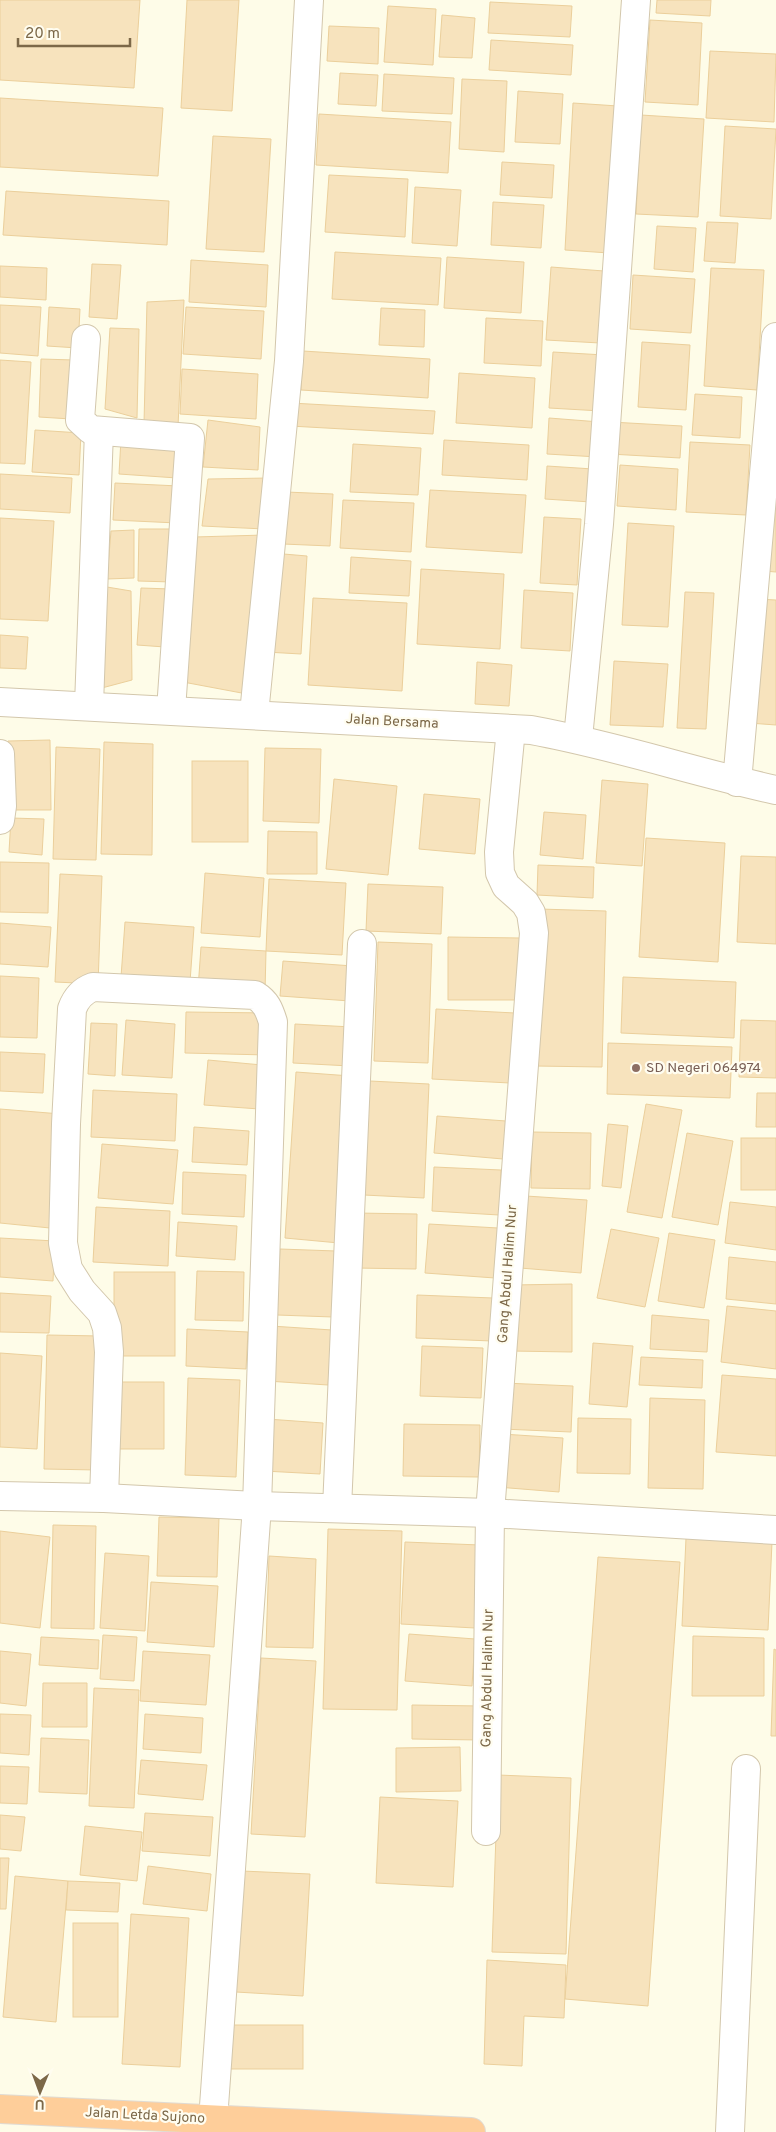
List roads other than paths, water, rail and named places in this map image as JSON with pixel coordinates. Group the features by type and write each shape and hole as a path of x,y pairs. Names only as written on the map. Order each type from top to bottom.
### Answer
{"highway":[{"name":"Jalan Letda Sujono","path":"0,2109 150,2124 214,2120 471,2132"}],"street":[{"path":"254,714 289,361 309,0"},
{"path":"578,738 599,524 636,0"},
{"path":"737,782 776,337"},
{"path":"86,339 80,420 90,430 190,438 172,710"},
{"path":"89,705 99,431"},
{"name":"Jalan Bersama","path":"0,702 89,705 531,730 578,738 737,782 776,790"},
{"name":"Gang Abdul Halim Nur","path":"486,1831 490,1513 534,933 531,913 525,903 506,886 500,873 499,852 512,729"},
{"path":"0,754 2,806 0,820"},
{"path":"337,1508 362,944"},
{"path":"104,1498 109,1352 107,1328 102,1313 82,1291 68,1269 63,1243 66,1124 72,1009 77,998 86,989 93,987 255,995 263,1000 269,1008 273,1022 257,1506 214,2120"},
{"path":"0,1496 104,1498 257,1506 490,1513 776,1530"},
{"path":"730,2132 746,1769"}],"place":[{"name":"SD Negeri 064974","path":"636,1068"}]}
